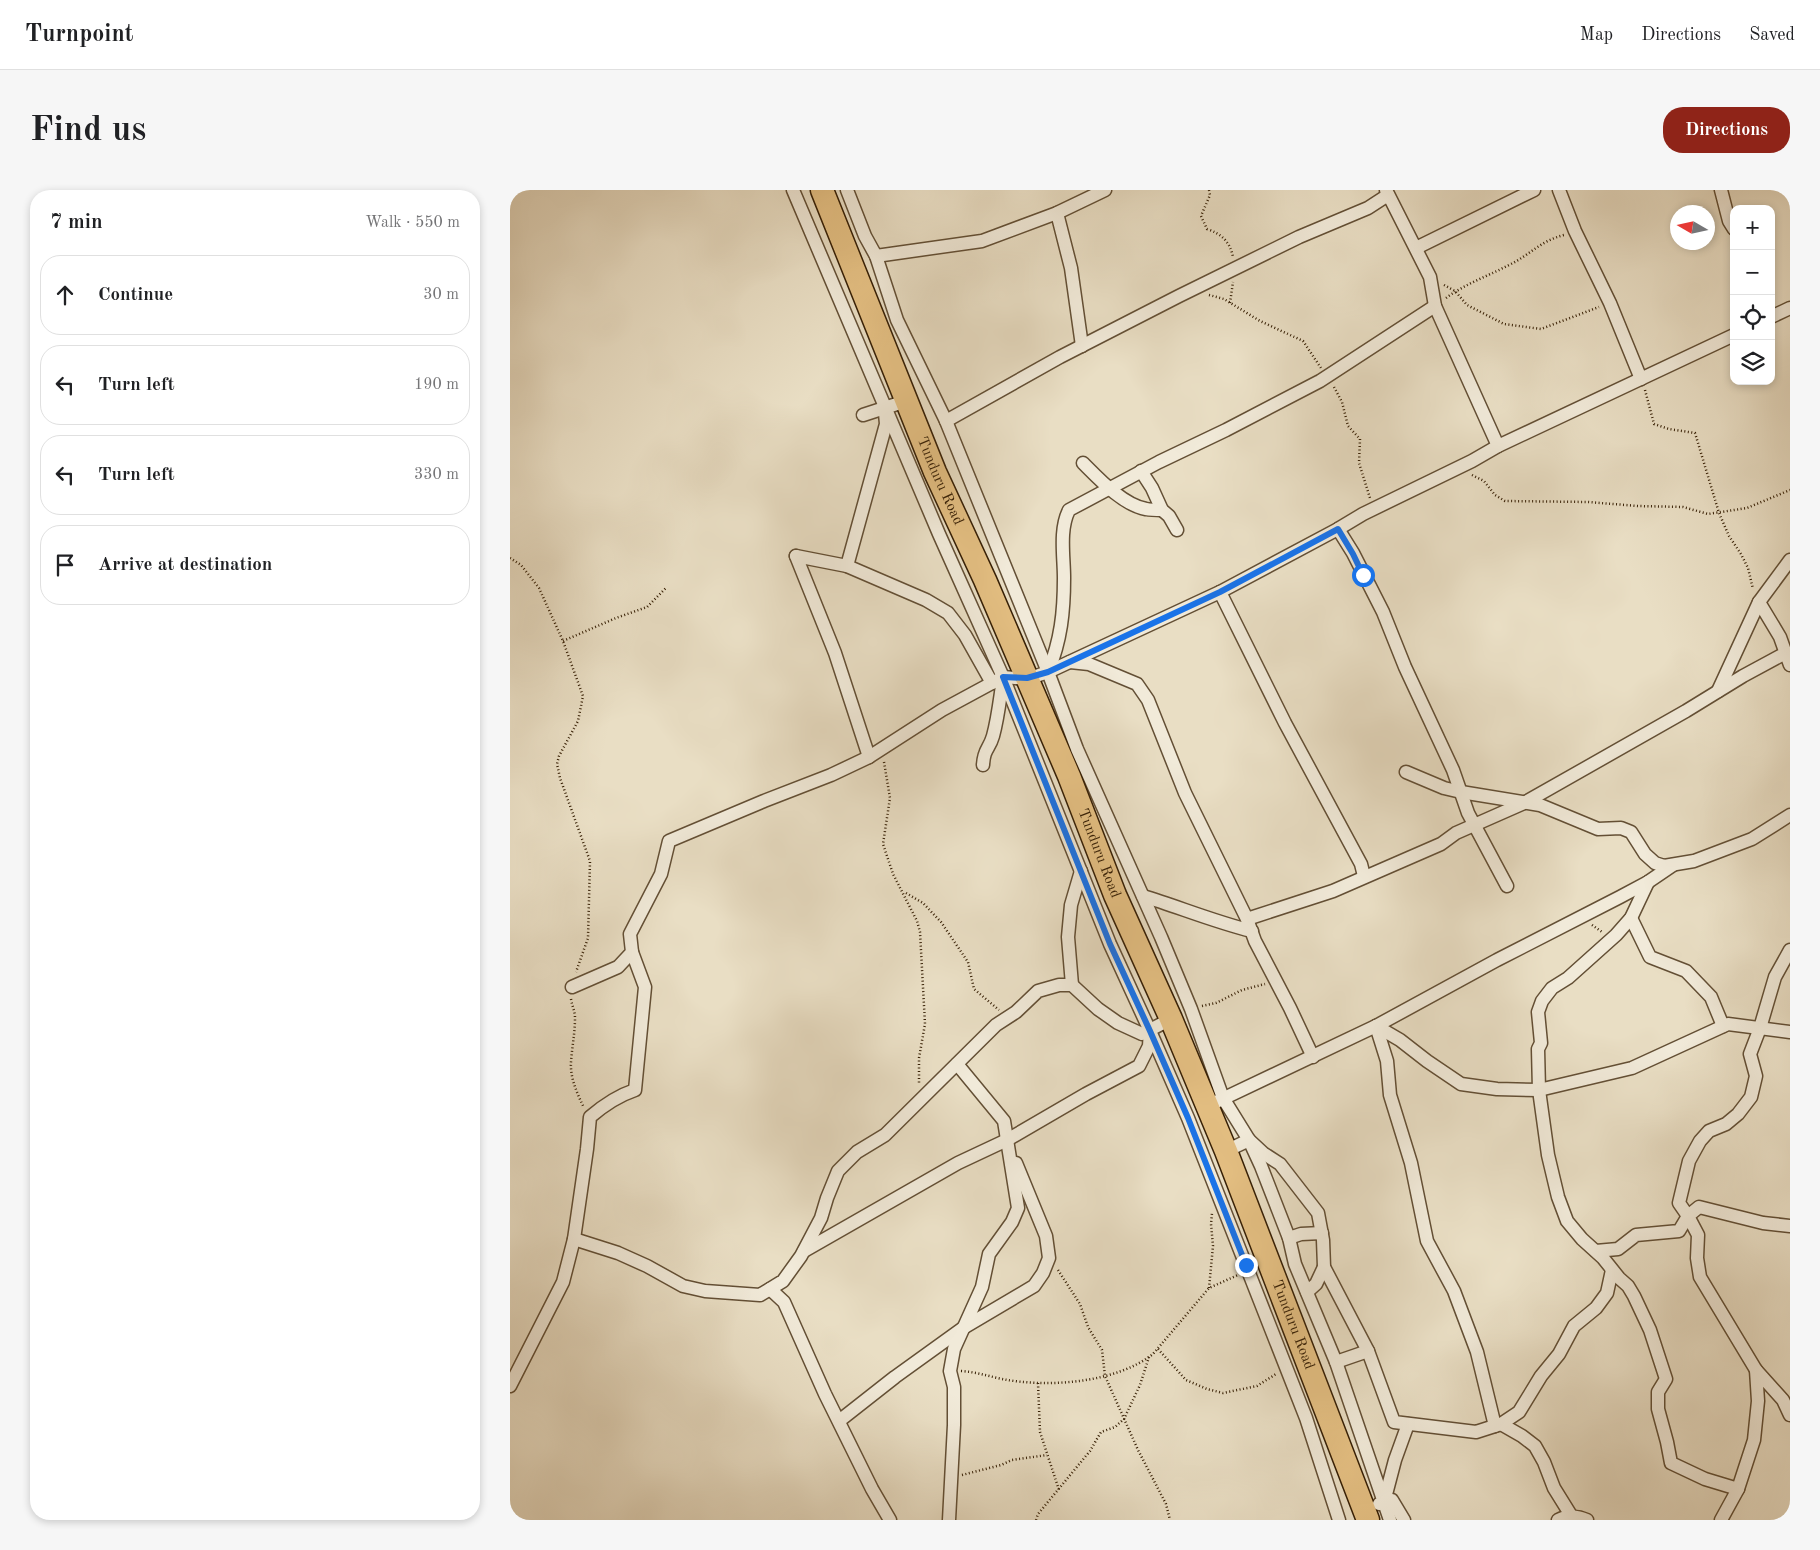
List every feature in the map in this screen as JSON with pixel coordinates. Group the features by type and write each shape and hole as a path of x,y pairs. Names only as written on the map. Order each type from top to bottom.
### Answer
{"highway":[{"name":"Tunduru Road","path":"822,190 935,472 985,580 1069,776 1115,895 1181,1014 1215,1102 1226,1151 1372,1510"}],"street":[{"path":"792,190 885,408 997,680 1081,870 1110,944 1188,1118 1306,1418 1340,1520"},
{"path":"847,190 865,236 876,256 897,320 946,421 1078,749 1143,896 1181,1014 1142,1034 1118,1023 1098,1010 1072,985 1068,937 1071,905 1081,870"},
{"path":"1416,248 1534,190"},
{"path":"1559,190 1575,231 1610,303 1642,379"},
{"path":"1721,190 1730,223"},
{"path":"876,256 982,241 1057,213 1098,192"},
{"path":"946,421 1082,346 1236,268 1299,237 1368,208 1387,193 1430,277 1435,306 1498,446"},
{"path":"1057,213 1071,268 1082,346"},
{"path":"1048,672 1057,650 1062,621 1064,518 1069,510 1141,471 1226,430 1320,381 1435,306"},
{"path":"1775,315 1790,308"},
{"path":"510,1386 563,1282 574,1238 590,1117 603,1105 635,1090 645,987 632,952 630,934 661,874 669,841 831,775 870,757 942,710 997,680 1027,678 1048,672 1220,592 1363,514 1460,467 1498,446 1730,337"},
{"path":"863,415 906,400"},
{"path":"847,566 886,424 885,408"},
{"path":"1083,463 1109,488 1133,505 1146,509 1162,510"},
{"path":"1141,471 1152,488 1162,510 1169,516 1172,525 1177,530"},
{"path":"1338,529 1383,612 1405,667 1453,770 1468,813 1507,886"},
{"path":"870,757 835,653 796,556 847,566 926,600 948,613 997,680 997,718 992,739 984,752 984,765"},
{"path":"1718,690 1759,602 1790,560"},
{"path":"1220,592 1294,739 1361,864 1364,876"},
{"path":"1759,602 1780,637 1789,657"},
{"path":"1143,896 1183,908 1224,924 1249,925 1405,860 1441,844 1456,833 1524,803 1686,711 1718,690 1780,656 1789,657"},
{"path":"1070,662 1088,664 1138,684 1148,700 1185,793 1255,941 1313,1057"},
{"path":"1406,772 1444,788 1550,808 1571,819 1598,829 1621,828 1631,832 1645,854 1655,863 1664,866 1694,861 1752,838 1790,816"},
{"path":"1612,1270 1606,1293 1596,1308 1574,1326 1559,1354 1541,1376 1519,1412 1498,1425 1476,1432 1394,1422 1368,1351 1324,1267 1322,1233 1318,1213 1280,1164 1263,1153 1249,1140 1215,1102 1376,1026 1497,960 1648,882 1673,865"},
{"path":"1648,882 1631,918 1568,978 1552,988 1542,1001 1538,1012 1541,1030 1538,1049 1539,1090 1548,1155 1558,1197 1567,1221 1628,1286 1650,1330 1666,1379 1658,1392 1658,1409 1668,1442 1671,1463 1705,1479 1738,1489"},
{"path":"1631,918 1650,957 1686,971 1711,997 1723,1026"},
{"path":"1790,950 1775,977 1750,1054 1756,1076 1751,1097 1738,1114 1726,1124 1709,1130 1700,1141 1689,1161 1679,1202 1698,1235 1696,1258 1700,1276 1756,1370 1783,1400 1790,1415"},
{"path":"572,987 618,967 632,952"},
{"path":"574,1238 618,1252 683,1286 730,1294 760,1295 783,1281 804,1251 821,1218 838,1171 857,1152 886,1135 996,1025 1038,991 1060,985 1072,985"},
{"path":"1376,1026 1400,1040 1461,1084 1497,1089 1539,1090 1632,1068 1728,1024 1790,1032"},
{"path":"1376,1026 1387,1061 1390,1095 1411,1163 1427,1241 1454,1291 1477,1352 1498,1425 1522,1436 1535,1446 1544,1462 1554,1488 1572,1517"},
{"path":"804,1251 958,1163 1007,1140 1138,1066 1148,1046 1150,1031"},
{"path":"950,1520 954,1387 950,1371 954,1349 982,1287 989,1254 1012,1222 1018,1208 1004,1121 957,1064"},
{"path":"839,1420 963,1328 1034,1286 1043,1273 1049,1258 1046,1236 1007,1140"},
{"path":"1226,1151 1249,1140"},
{"path":"1249,1140 1289,1238 1295,1264 1336,1362 1372,1510 1390,1520"},
{"path":"1596,1251 1618,1249 1636,1235 1679,1231 1688,1216 1699,1207 1763,1223 1790,1226"},
{"path":"1289,1238 1301,1234 1322,1233"},
{"path":"1247,1267 1268,1256"},
{"path":"1307,1292 1316,1284 1324,1267"},
{"path":"770,1289 784,1302 825,1394 872,1489 890,1520"},
{"path":"1336,1362 1368,1351"},
{"path":"1724,1519 1738,1489 1754,1440 1758,1401 1756,1370"},
{"path":"1372,1510 1395,1460 1408,1424"},
{"path":"1372,1510 1392,1500 1404,1520"},
{"path":"1558,1520 1572,1517 1587,1520"}],"path":[{"path":"1209,190 1210,194 1201,216 1207,229 1219,233 1231,246 1236,268 1230,303"},
{"path":"1435,306 1455,291 1511,264 1549,239 1575,231"},
{"path":"1430,277 1455,291 1467,305 1504,324 1541,329 1610,303"},
{"path":"1642,379 1654,424 1669,429 1695,433 1719,513 1729,536 1748,568 1753,589 1759,602"},
{"path":"1460,467 1468,474 1484,481 1495,495 1505,501 1588,502 1683,507 1708,514 1747,508 1790,490"},
{"path":"510,558 520,565 539,588 563,641 583,696 578,721 559,756 557,764 560,778 590,861 588,938 572,987 572,1004 575,1009 575,1018 571,1062 576,1092 590,1117"},
{"path":"563,641 647,607 667,587"},
{"path":"882,748 890,798 883,844 893,874 918,921 920,932 925,1024 919,1058 918,1103"},
{"path":"904,892 923,903 941,922 968,962 974,989 1007,1017"},
{"path":"1580,918 1590,923 1610,940"},
{"path":"1181,1014 1216,1003 1242,990 1276,981"},
{"path":"1209,1288 1213,1246 1210,1224 1212,1214 1216,1207 1222,1203"},
{"path":"1049,1258 1080,1304 1088,1327 1102,1350 1105,1376 1166,1504 1170,1520"},
{"path":"950,1371 975,1372 1002,1379 1038,1383 1064,1382 1105,1376 1132,1367 1158,1349 1209,1288 1247,1267"},
{"path":"1158,1349 1186,1380 1207,1389 1223,1393 1257,1386 1275,1374 1287,1369"},
{"path":"1036,1520 1038,1514 1090,1451 1101,1432 1115,1427 1124,1419 1140,1385 1149,1357"},
{"path":"1038,1383 1040,1432 1059,1490"},
{"path":"951,1477 1001,1465 1012,1460 1047,1455"}],"route":[{"path":"1246,1265 1188,1118 1110,944 1003,677 1027,678 1048,672 1220,592 1338,529 1363,575"}]}
